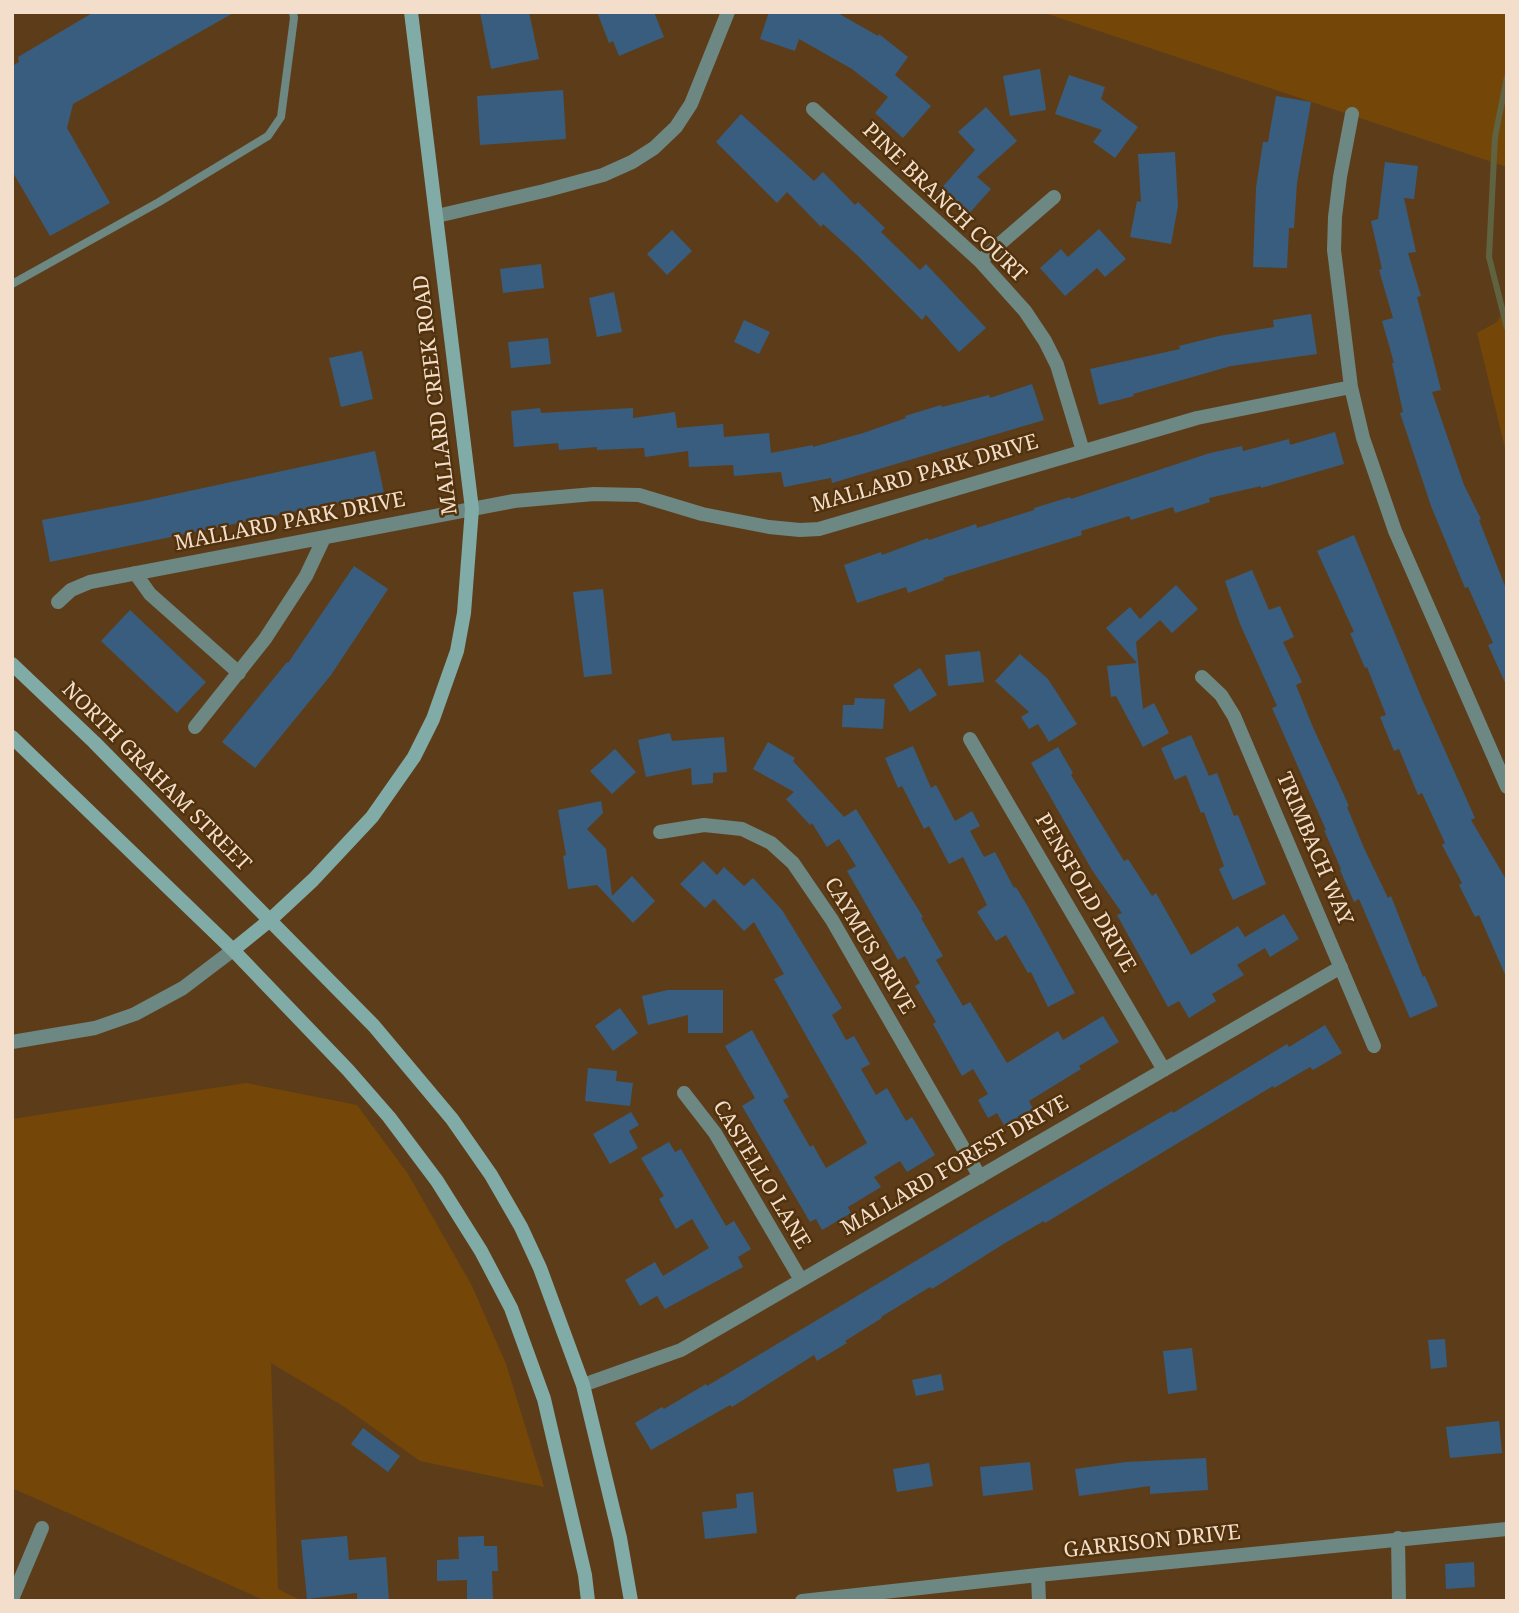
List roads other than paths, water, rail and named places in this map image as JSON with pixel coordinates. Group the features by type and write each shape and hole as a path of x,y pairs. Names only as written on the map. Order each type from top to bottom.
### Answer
{"main road":[{"name":"MALLARD CREEK ROAD","path":"233,950 270,920 372,817 414,757 433,719 457,651 464,613 472,509 411,12"},
{"name":"NORTH GRAHAM STREET","path":"12,664 270,920"},
{"path":"12,737 233,950 348,1070 389,1116 437,1181 481,1251 511,1308 544,1399 582,1563 588,1601"},
{"path":"270,920 405,1060 452,1119 491,1175 521,1227 540,1268 583,1385 620,1538 631,1601"}],"street":[{"path":"436,216 603,175 654,148 676,127 691,104 728,12"},
{"name":"PINE BRANCH COURT","path":"813,109 980,261 1025,311 1057,365 1083,451"},
{"path":"1352,114 1340,177 1334,250 1351,387 1363,438 1395,531 1507,787"},
{"path":"980,261 1054,197"},
{"name":"MALLARD PARK DRIVE","path":"58,602 71,590 90,582 514,501 594,494 631,494 663,500 702,514 769,527 818,529 1197,418 1351,387"},
{"path":"195,727 287,608 324,538"},
{"path":"135,573 150,594 239,673"},
{"name":"TRIMBACH WAY","path":"1202,677 1221,695 1234,716 1374,1046"},
{"name":"PENSFOLD DRIVE","path":"970,739 1164,1070"},
{"name":"CAYMUS DRIVE","path":"660,832 704,825 742,830 771,843 793,863 832,920 980,1177"},
{"path":"12,1042 95,1028 135,1014 183,988 233,950"},
{"name":"MALLARD FOREST DRIVE","path":"583,1385 681,1350 1341,967"},
{"name":"CASTELLO LANE","path":"684,1093 715,1133 801,1280"},
{"path":"12,1599 42,1528"},
{"name":"GARRISON DRIVE","path":"802,1601 1398,1538 1507,1529"},
{"path":"1398,1538 1399,1601"},
{"path":"1038,1575 1039,1601"}],"lane":[{"path":"12,284 159,202 268,136 281,117 293,12"}],"waterway":[{"path":"1507,77 1495,137 1489,257 1507,328"}]}
